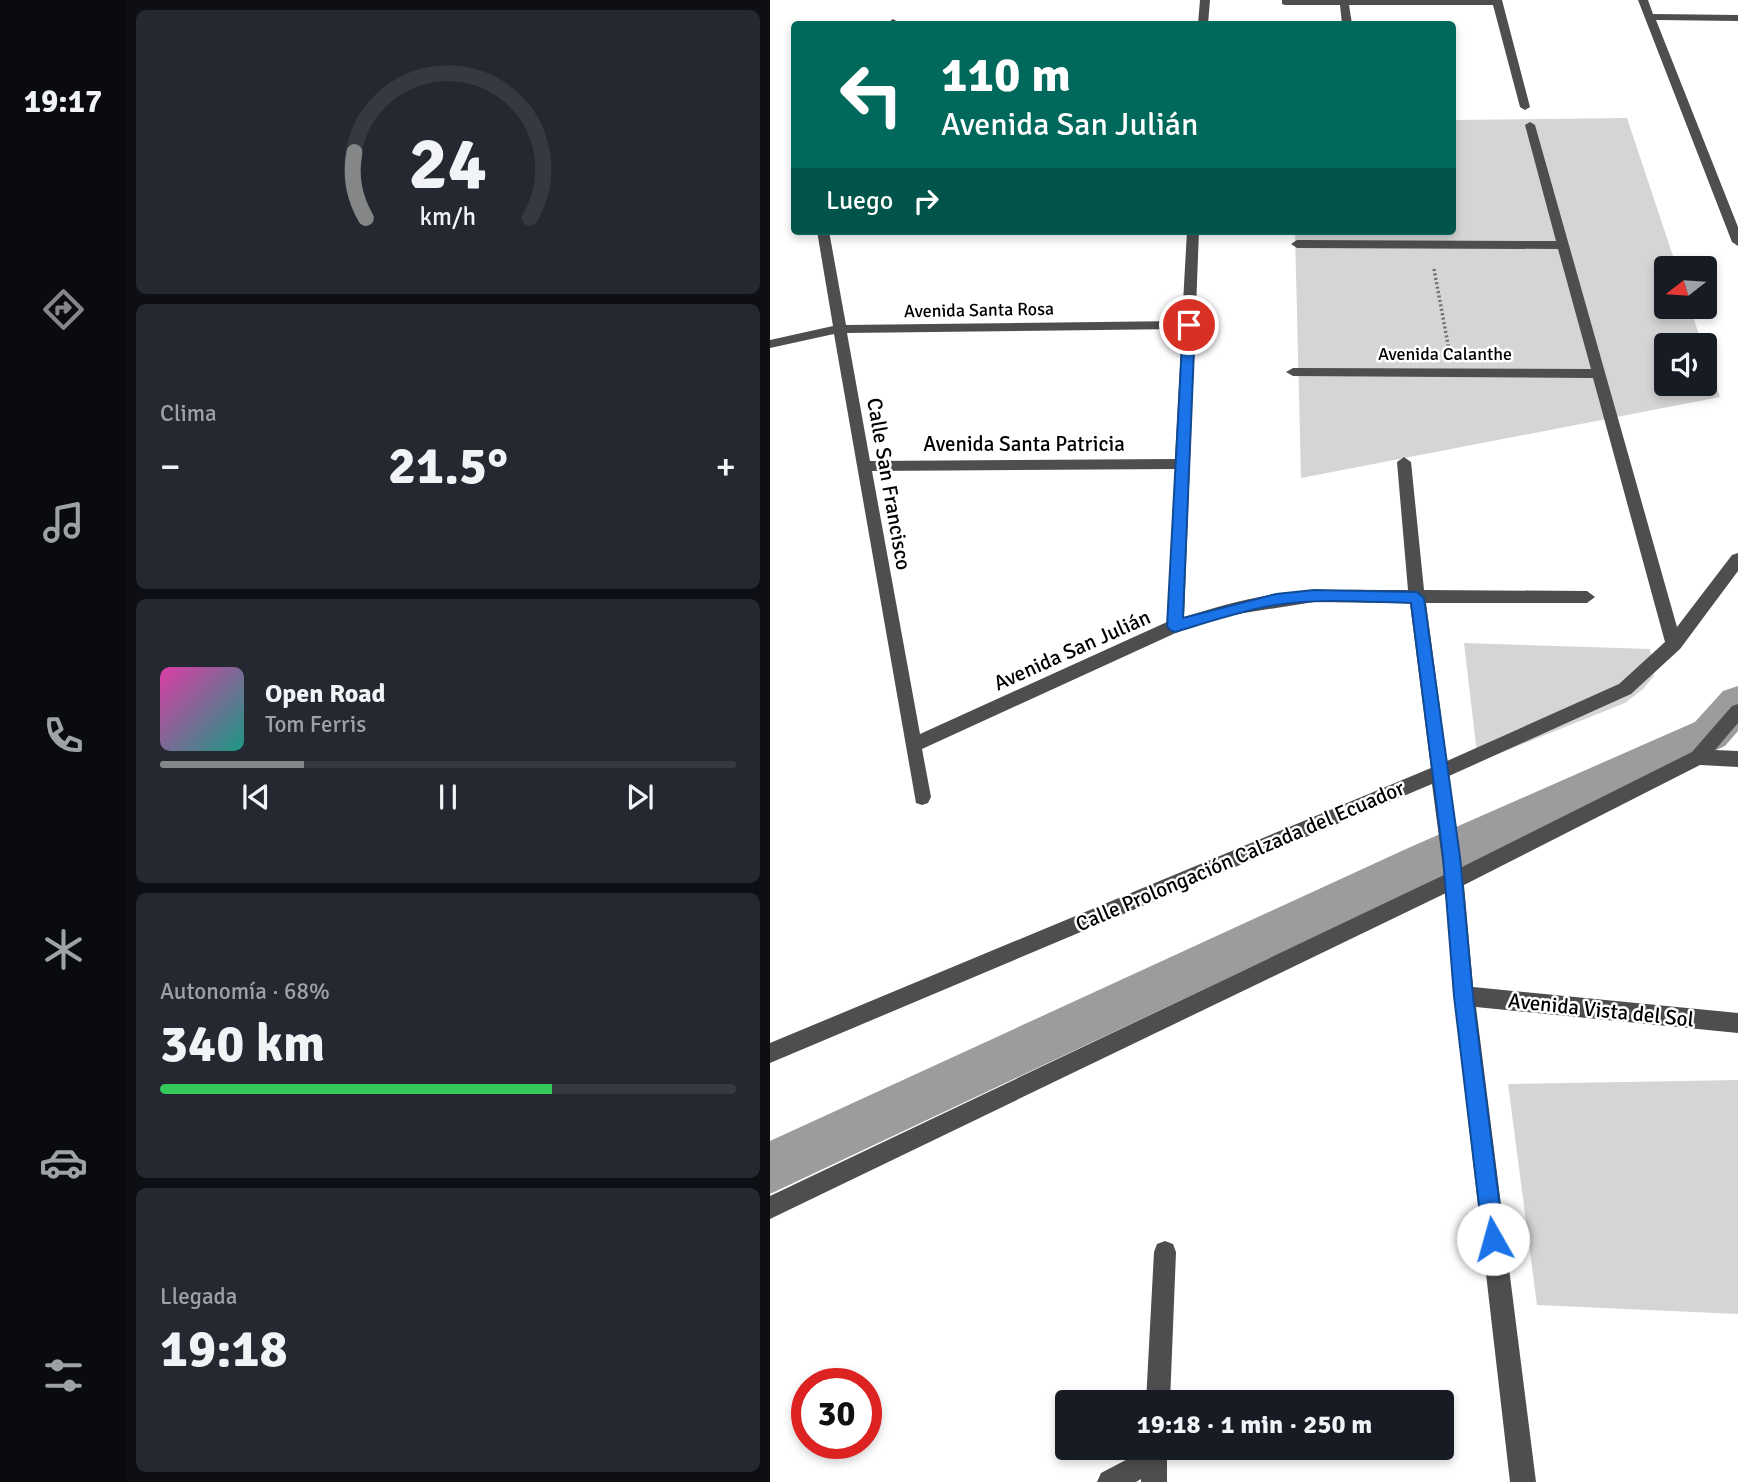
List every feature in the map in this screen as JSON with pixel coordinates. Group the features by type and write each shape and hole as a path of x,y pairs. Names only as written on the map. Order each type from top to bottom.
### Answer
{"street":[{"path":"1203,21 1205,0"},
{"path":"1643,0 1738,242"},
{"path":"1285,2 1497,1 1525,107"},
{"path":"1344,2 1347,21"},
{"path":"1650,18 1738,18"},
{"path":"1530,125 1674,644"},
{"name":"Calle San Francisco","path":"824,235 922,797"},
{"path":"1175,626 1193,235"},
{"path":"1297,244 1373,238 1429,244 1563,245"},
{"name":"Avenida Santa Rosa","path":"770,344 839,329 1189,325"},
{"name":"Avenida Calanthe","path":"1293,372 1598,373"},
{"path":"1404,462 1417,598 1454,880 1464,996 1523,1482"},
{"name":"Avenida Santa Patricia","path":"866,466 1182,464"},
{"name":"Calle Prolongación Calzada del Ecuador","path":"770,1053 1441,772 1625,689 1674,644 1738,559"},
{"name":"Avenida San Julián","path":"913,745 1175,626 1230,609 1314,596 1587,597"},
{"path":"770,1208 1454,880 1698,757 1738,711"},
{"path":"1698,757 1738,759"},
{"name":"Avenida Vista del Sol","path":"1464,996 1738,1024"},
{"path":"1159,1390 1165,1252"},
{"path":"1110,1482 1155,1463"}],"path":[{"path":"1429,244 1454,373"}],"shaded area":[{"path":"1627,118 1673,256 1654,256 1654,319 1694,319 1698,333 1654,333 1654,396 1717,396 1717,388 1720,397 1301,478 1295,235 1456,235 1456,120"},
{"path":"1464,643 1650,649 1654,676 1625,703 1478,762"},
{"path":"1738,1080 1738,1314 1537,1305 1508,1084"}],"waterway":[{"path":"770,1168 1422,864 1710,734 1738,703"}],"route":[{"path":"1189,325 1175,626 1230,609 1276,600 1314,596 1417,598 1454,880 1464,996 1493,1239"}]}
